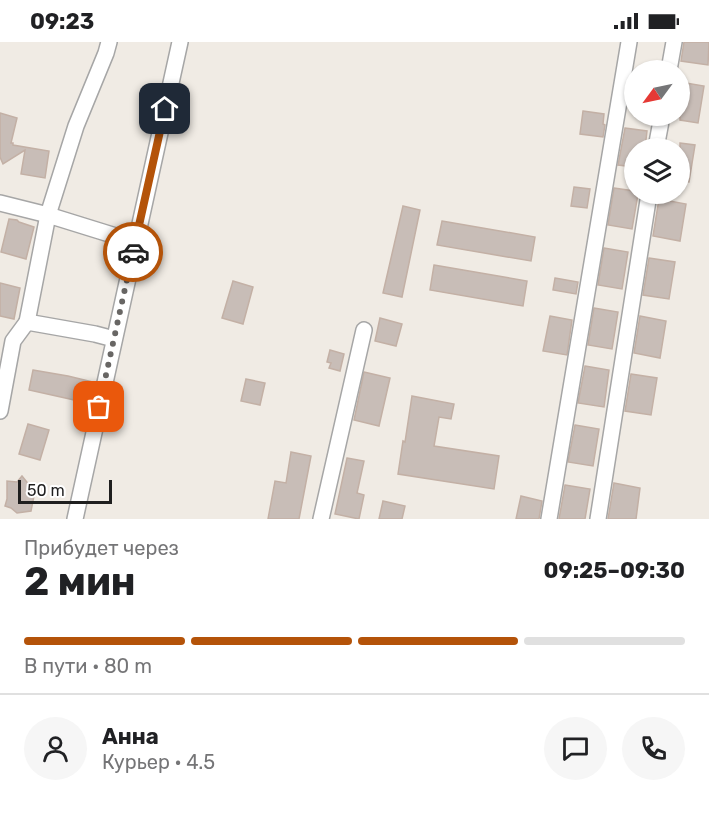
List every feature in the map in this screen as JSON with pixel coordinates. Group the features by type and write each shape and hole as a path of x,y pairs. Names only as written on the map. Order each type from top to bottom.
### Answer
{"street":[{"path":"0,411 6,339 27,322 48,215 76,126 109,42"},
{"path":"75,519 180,42"},
{"path":"549,519 629,42"},
{"path":"671,60 674,42"},
{"path":"0,203 135,242"},
{"path":"598,519 647,204"},
{"path":"27,322 95,333 114,339"},
{"path":"321,519 364,330"}],"building":[{"path":"684,42 709,42 708,65 681,60"},
{"path":"690,84 704,86 698,123 690,122"},
{"path":"583,111 604,114 603,137 580,134"},
{"path":"0,113 17,118 11,143 13,145 49,151 45,178 21,174 25,150 3,164 0,157"},
{"path":"625,128 647,131 646,138 624,138 624,166 618,165"},
{"path":"690,144 695,145 690,176"},
{"path":"574,187 590,189 587,208 571,206"},
{"path":"614,188 624,190 624,204 636,204 632,229 608,225"},
{"path":"658,204 686,204 680,241 653,236"},
{"path":"403,206 420,210 402,297 383,293"},
{"path":"9,219 34,227 26,259 1,252"},
{"path":"442,221 535,237 531,261 437,245"},
{"path":"604,248 628,252 622,289 598,285"},
{"path":"649,258 675,262 669,299 643,295"},
{"path":"434,265 527,281 523,306 430,290"},
{"path":"555,278 578,282 576,294 553,290"},
{"path":"233,281 253,287 243,324 222,318"},
{"path":"0,283 20,288 14,319 0,316"},
{"path":"594,308 618,312 612,349 588,345"},
{"path":"550,316 572,320 567,355 543,351"},
{"path":"640,316 666,321 660,358 634,353"},
{"path":"380,318 402,324 396,346 375,341"},
{"path":"330,350 344,354 340,371 329,368 331,363 327,362"},
{"path":"585,366 609,370 604,407 578,403"},
{"path":"33,370 93,382 88,403 29,390"},
{"path":"364,372 390,378 379,426 354,420"},
{"path":"631,374 657,378 651,415 625,411"},
{"path":"246,379 265,383 260,405 241,401"},
{"path":"412,396 454,404 451,419 439,417 434,446 499,456 494,489 398,474"},
{"path":"28,424 49,430 40,460 19,454"},
{"path":"575,425 599,429 593,466 568,462"},
{"path":"291,452 311,456 299,519 268,519 275,481 286,483"},
{"path":"347,458 364,461 357,493 364,495 359,519 335,514"},
{"path":"22,476 30,486 36,486 31,511 17,513 5,506 7,481 17,482"},
{"path":"614,483 640,488 636,519 608,519"},
{"path":"565,485 590,489 585,519 559,519"},
{"path":"521,496 542,501 539,519 516,519"},
{"path":"383,501 405,506 402,519 379,519"}],"way so far":[{"path":"99,407 133,252"}],"route":[{"path":"133,252 165,109"}]}
